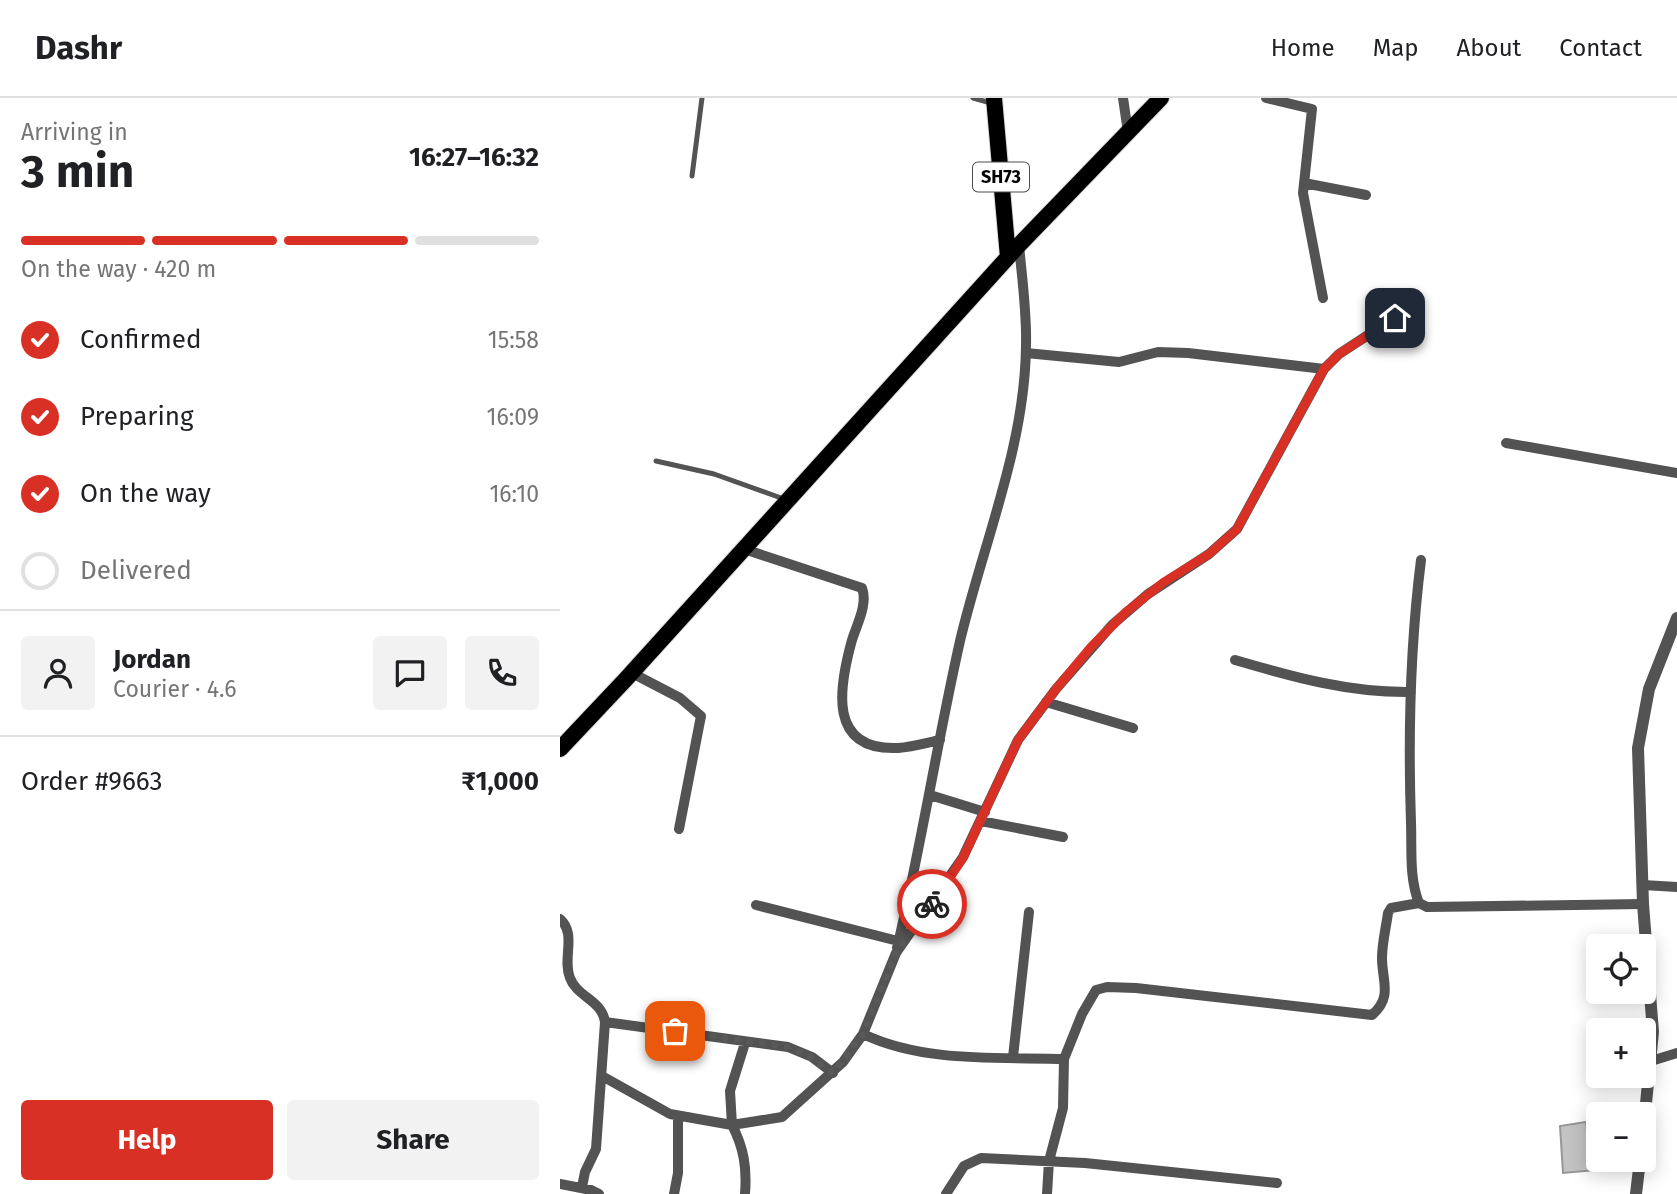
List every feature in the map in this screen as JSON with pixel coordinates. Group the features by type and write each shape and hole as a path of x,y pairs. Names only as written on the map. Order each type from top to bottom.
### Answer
{"main road":[{"path":"560,749 632,673 1013,251 1161,98"},
{"name":"SH73","path":"994,101 1013,251"}],"street":[{"path":"1123,98 1128,132"},
{"path":"1266,98 1312,109 1303,193 1323,298"},
{"path":"1304,183 1366,195"},
{"path":"603,1076 662,1111 678,1117 732,1125 782,1117 833,1073 863,1034 897,947 965,623 998,509 1014,439 1026,353 1024,298 1013,251"},
{"path":"897,947 944,887 983,816 1013,750 1046,702 1091,647 1126,612 1164,582 1209,554 1237,529 1324,369 1339,354 1415,305"},
{"path":"1026,353 1119,362 1158,352 1188,353 1324,369"},
{"path":"1506,443 1677,472"},
{"path":"744,548 862,588 863,603 843,677 843,714 853,735 888,748 940,740"},
{"path":"1419,903 1413,881 1412,856 1411,692 1415,605 1421,560"},
{"path":"1652,1018 1643,904 1638,772 1640,727 1649,689 1677,618"},
{"path":"1235,660 1340,688 1411,692"},
{"path":"632,673 681,698 701,716 700,734 679,829"},
{"path":"1046,702 1133,728"},
{"path":"930,795 983,816 1063,837"},
{"path":"1643,885 1677,887"},
{"path":"1047,1194 1049,1161 1063,1108 1064,1059 1089,998 1096,990 1107,987 1136,988 1372,1015 1383,1003 1386,992 1382,955 1391,908 1419,903 1427,907 1643,904"},
{"path":"756,905 897,947"},
{"path":"1013,1057 1029,912"},
{"path":"560,919 568,928 571,981 599,1007 604,1021 600,1068 603,1076 596,1149 585,1172 582,1187"},
{"path":"604,1021 799,1051 833,1073"},
{"path":"863,1034 883,1043 917,1052 1064,1059"},
{"path":"745,1043 730,1091 732,1125 740,1140 747,1170 745,1194"},
{"path":"1656,1060 1677,1054"},
{"path":"674,1194 678,1173 678,1117"},
{"path":"946,1194 964,1166 981,1158 1049,1161 1277,1183"},
{"path":"1636,1194 1639,1172"},
{"path":"560,1184 582,1187 599,1194"}],"lane":[{"path":"692,176 702,98"},
{"path":"973,98 994,101"},
{"path":"656,461 715,474 787,500"}],"building":[{"path":"1586,1122 1586,1171 1563,1173 1560,1126"}],"way so far":[{"path":"675,1031 788,1047 811,1057 833,1073 863,1034 896,953 932,904"}],"route":[{"path":"932,904 963,858 1018,740 1056,689 1091,647 1126,612 1164,582 1209,554 1237,529 1324,369 1339,354 1395,318"}]}
